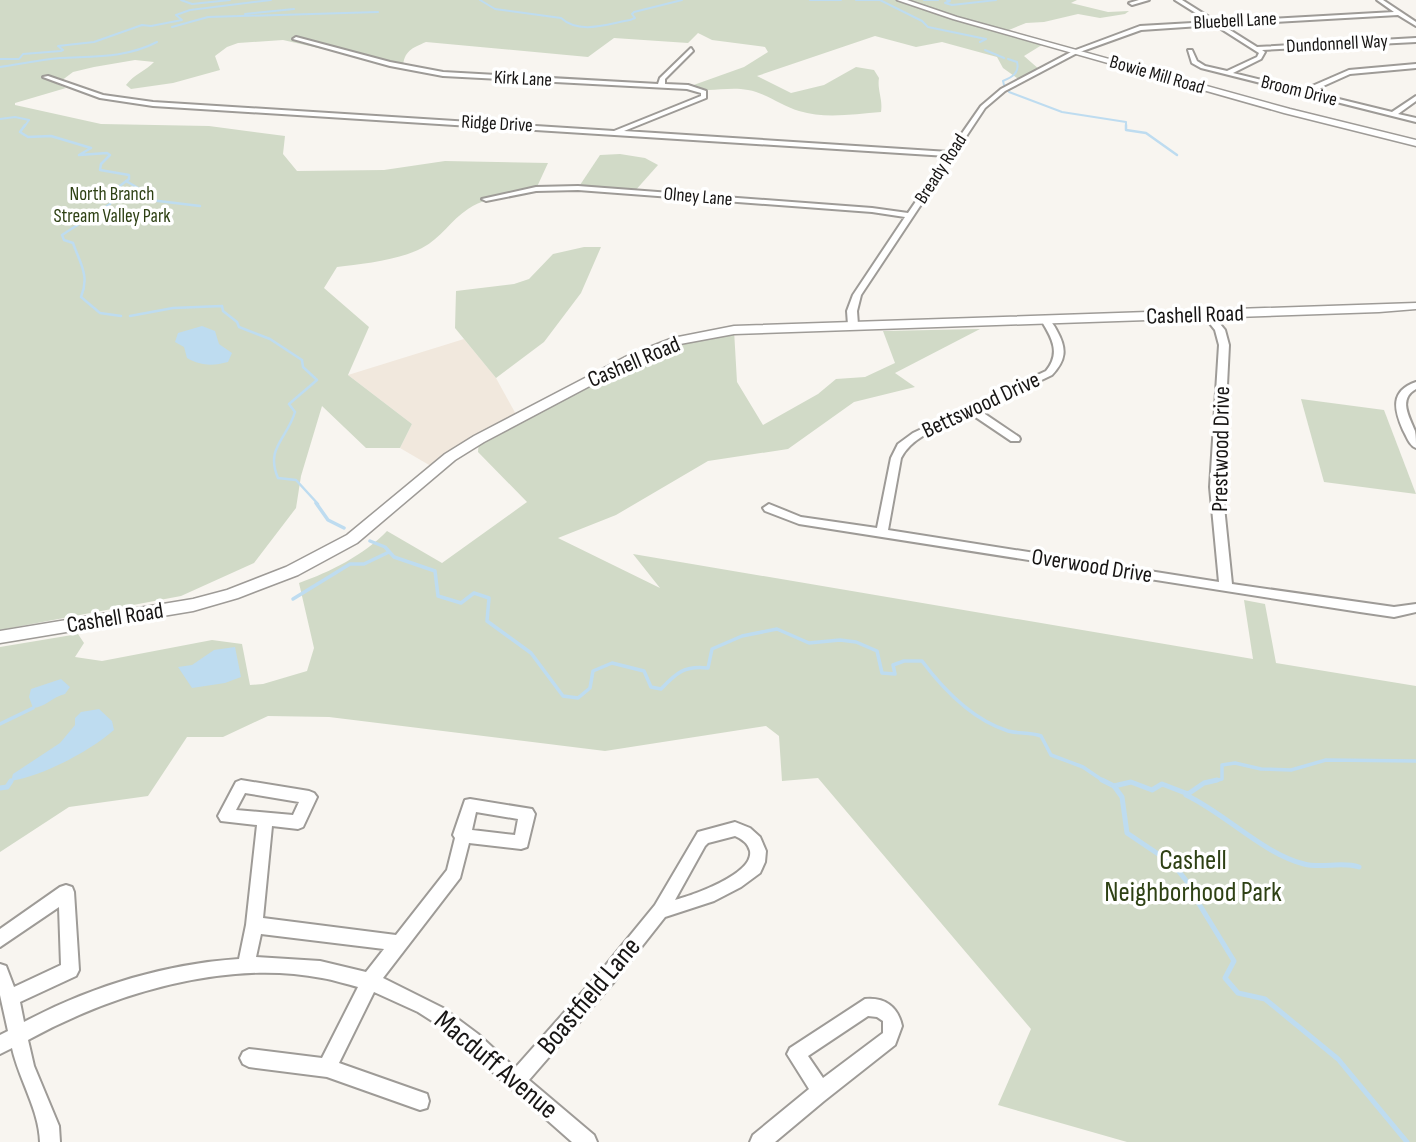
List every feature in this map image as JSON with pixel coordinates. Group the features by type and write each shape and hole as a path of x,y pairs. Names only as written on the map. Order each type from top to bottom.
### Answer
{"street":[{"path":"1132,3 1146,0"},
{"path":"1178,0 1259,48 1263,53 1259,58 1228,73"},
{"path":"1380,0 1416,24"},
{"name":"Bowie Mill Road","path":"902,1 1286,111 1416,143"},
{"name":"Bluebell Lane","path":"1075,52 1147,26 1399,13"},
{"path":"296,39 349,54"},
{"name":"Dundonnell Way","path":"1259,48 1416,40"},
{"path":"661,87 662,79 691,50"},
{"name":"Broom Drive","path":"1190,51 1195,64 1416,120"},
{"name":"Bready Road","path":"853,325 852,311 857,295 951,154 994,97 1075,52"},
{"name":"Kirk Lane","path":"349,54 443,74 704,92 704,97 617,132"},
{"path":"1302,93 1349,72 1416,66"},
{"name":"Ridge Drive","path":"46,77 102,96 153,104 951,154"},
{"path":"1393,114 1416,99"},
{"name":"Olney Lane","path":"486,199 544,188 597,189 911,216"},
{"name":"Cashell Road","path":"0,637 193,605 232,594 292,571 352,539 450,457 479,439 632,358 658,347 706,334 734,330 853,325 1416,306"},
{"name":"Prestwood Drive","path":"1208,315 1220,330 1224,345 1216,487 1226,587"},
{"name":"Bettswood Drive","path":"883,533 897,457 902,446 916,435 1036,381 1057,366 1062,355 1061,347 1046,320"},
{"path":"1416,385 1406,389 1401,396 1400,410 1416,445"},
{"path":"972,410 1015,439"},
{"name":"Overwood Drive","path":"769,508 799,520 1360,608 1394,612 1416,608"},
{"path":"241,786 309,797 298,822 265,819 226,816 241,786"},
{"path":"246,965 254,925 265,819"},
{"name":"Boastfield Lane","path":"516,1081 607,977 661,910 689,854 703,837 735,828 751,836 758,849 758,860 748,874 683,907 661,910"},
{"path":"327,1068 370,981 454,873 461,835"},
{"path":"0,939 66,892 70,970 10,998"},
{"path":"254,925 397,943"},
{"name":"Macduff Avenue","path":"0,1045 57,1014 117,989 175,975 246,965 315,969 370,981 433,1012 471,1038 587,1142"},
{"path":"0,972 10,998 25,1066 49,1126 50,1142"},
{"path":"760,1142 889,1039 894,1030 886,1012 874,1006 866,1008 796,1054 821,1091"},
{"path":"249,1058 327,1068 420,1101"}],"shaded area":[{"path":"464,339 496,378 518,418 436,469 400,448 412,424 348,375"}],"green space":[{"name":"North Branch Stream Valley Park","path":"0,0 1077,0 1071,3 1108,12 1129,11 1100,18 1078,14 1026,23 1009,30 995,29 1045,43 1024,56 1040,70 1021,81 1003,68 997,57 942,42 916,47 875,36 757,76 791,93 824,85 856,67 874,70 879,78 881,112 860,114 809,113 748,90 703,90 688,87 744,67 768,52 765,47 712,40 698,33 688,43 614,38 588,57 426,42 410,51 405,57 403,67 283,40 238,43 215,56 220,70 173,83 131,89 126,85 129,81 154,62 135,60 73,72 57,84 66,88 15,103 101,124 209,126 285,136 283,154 297,171 384,170 445,161 548,163 536,189 501,196 476,205 462,213 429,244 403,256 337,267 324,288 369,327 348,375 412,424 400,448 366,448 322,406 301,476 296,508 254,563 181,596 0,630"},
{"path":"620,154 645,158 658,165 634,192 578,188 600,155"},
{"path":"584,247 601,247 581,293 544,342 496,378 455,328 456,291 514,284 529,279 553,254"},
{"name":"Cashell Neighborhood Park","path":"980,329 895,373 915,387 854,402 788,449 708,461 616,515 558,538 660,588 633,554 1253,659 1244,600 1265,604 1276,663 1416,686 1416,1142 1127,1142 998,1105 1031,1029 818,778 782,781 779,736 766,726 605,751 329,717 268,716 223,737 187,737 148,796 69,807 0,852 0,647 78,634 84,643 75,657 102,661 212,640 242,644 250,685 263,684 307,671 314,648 299,583 346,562 368,548 387,531 442,563 527,502 478,452 479,439 658,347 734,330 737,382 763,425 818,394 836,379 865,377 895,363 883,331"},
{"path":"1301,399 1384,410 1416,494 1324,482"}],"water":[{"path":"202,326 215,331 219,344 232,353 228,362 212,365 197,363 187,358 184,347 175,342 178,333"},
{"path":"235,647 241,677 225,683 192,688 178,667 192,665 214,650"},
{"path":"61,679 70,687 65,694 33,708 29,697 31,689"},
{"path":"99,709 112,721 114,730 65,762 11,781 13,774 60,743 75,725 75,718 81,712"}],"waterway":[{"path":"181,0 192,4 230,0"},
{"path":"0,59 19,59 23,54 61,51 63,50 58,46 94,42 142,25 151,26 182,20 176,15 190,10 271,0"},
{"path":"480,0 495,9 561,18 568,23 585,27 630,20 635,18 632,14 634,12 682,0"},
{"path":"810,0 841,0"},
{"path":"856,0 880,0"},
{"path":"880,0 922,21 928,27 986,39 980,42"},
{"path":"924,0 938,0"},
{"path":"947,0 950,1 945,3 952,5 996,0"},
{"path":"245,14 294,9"},
{"path":"172,27 208,17 378,12"},
{"path":"0,67 60,58 122,54 157,42"},
{"path":"985,50 1004,58"},
{"path":"1004,85 1003,81 1017,69 1017,62 1008,59"},
{"path":"1009,92 1062,112 1126,122 1126,130 1146,133 1177,155"},
{"path":"0,119 15,117 29,120 24,127"},
{"path":"25,125 20,132 28,137 51,136 91,148 79,155 107,153 110,155 101,164 100,170 129,175 126,181"},
{"path":"121,316 100,313 81,297 85,283 83,270 73,243 64,240 62,235 110,204 113,191 126,181"},
{"path":"126,181 150,195 150,200 200,206"},
{"path":"130,316 173,308 222,306 223,311 237,322 239,327 270,339 302,360 303,367 317,380 289,404 295,412 274,459 278,478 296,480 318,504"},
{"path":"316,503 328,520 344,528"},
{"path":"370,541 385,547 394,557 435,571 438,596 461,603 474,593 489,598 487,621 531,653 563,696 578,698 590,688 593,671 612,663 644,671 651,687 661,689 682,671 708,668 712,649 742,636 777,629 809,643 840,640 856,642 877,651 882,673 895,674 893,665 904,661 922,661 949,693 983,719 1008,731 1041,736 1051,755 1083,767 1102,780"},
{"path":"293,599 350,564 364,564 389,552"},
{"path":"0,724 33,708"},
{"path":"1209,782 1222,779 1222,765 1235,763 1261,769 1291,770 1326,760 1416,761"},
{"path":"1102,780 1114,786"},
{"path":"1114,786 1131,782 1152,790 1162,784 1188,794 1204,783 1217,780"},
{"path":"0,788 7,787 11,781"},
{"path":"1114,786 1122,797 1127,833 1173,864 1196,893 1196,899 1234,961 1225,978 1238,993 1265,999 1338,1059 1407,1142"},
{"path":"1186,795 1289,859 1318,866 1359,867"}]}
